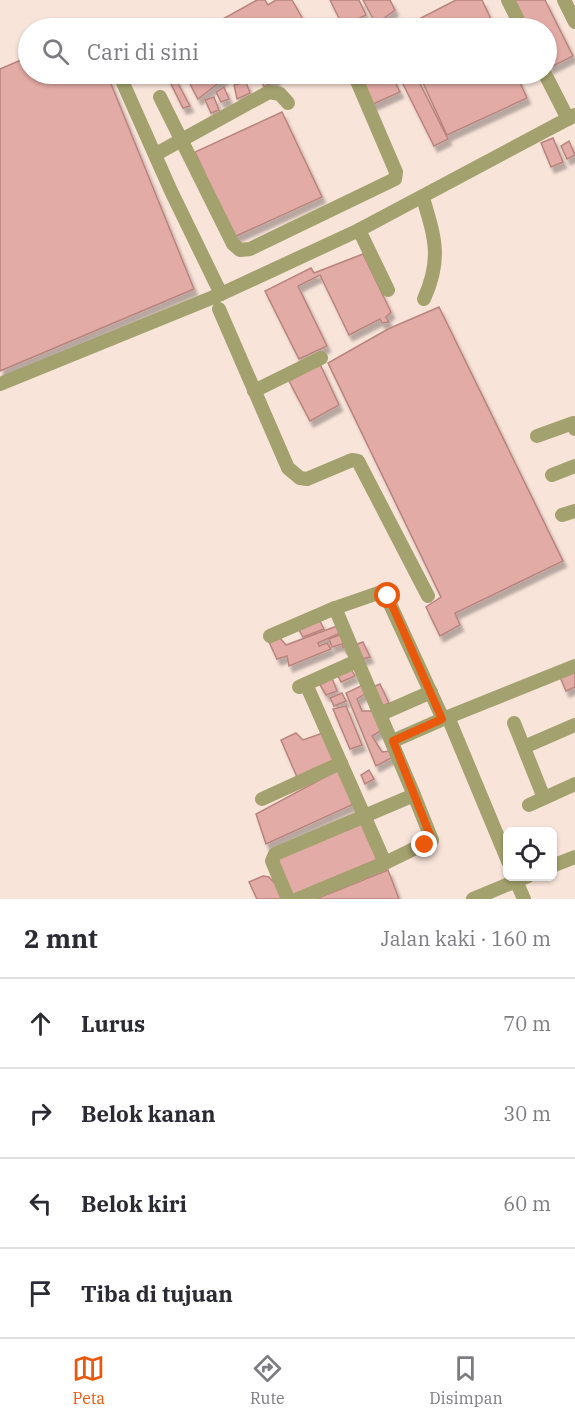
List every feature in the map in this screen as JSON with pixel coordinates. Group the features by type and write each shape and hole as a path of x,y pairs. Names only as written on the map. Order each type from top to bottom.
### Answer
{"street":[{"path":"508,0 517,18"},
{"path":"564,0 575,22"},
{"path":"126,84 171,146 233,244 240,250 250,249 395,179 396,172 358,84"},
{"path":"0,384 224,296 423,198 571,117 551,84"},
{"path":"171,146 270,92 280,94 288,103"},
{"path":"160,97 171,146 171,190 224,296 254,391 288,468 300,478 319,474 352,460 358,461 428,596"},
{"path":"423,198 435,238 437,258 424,299"},
{"path":"359,230 388,290"},
{"path":"254,391 321,358"},
{"path":"537,436 573,423 575,429"},
{"path":"552,475 575,466"},
{"path":"270,636 335,608 384,591 445,718 503,852"},
{"path":"298,899 385,863 432,840 393,741 335,608"},
{"path":"357,661 302,685 341,763 385,863"},
{"path":"393,741 575,666"},
{"path":"381,714 431,692"},
{"path":"513,723 544,798"},
{"path":"524,747 575,725"},
{"path":"262,799 341,763"},
{"path":"529,805 575,784"},
{"path":"288,899 272,861 275,854 414,795"},
{"path":"557,864 575,856"},
{"path":"473,899 512,881"},
{"path":"520,881 524,899"}],"building":[{"path":"257,0 265,0 268,5 276,0 292,0 302,18 225,18"},
{"path":"330,0 359,0 366,15 360,18 339,18"},
{"path":"363,0 390,0 395,10 384,18 373,18"},
{"path":"456,0 482,0 490,18 421,18"},
{"path":"514,0 545,0 554,18 524,18"},
{"path":"557,24 573,56 557,64"},
{"path":"18,61 18,84 111,84 194,289 0,371 0,69"},
{"path":"171,84 178,84 190,106 183,108"},
{"path":"190,84 217,84 198,99"},
{"path":"247,84 250,93 237,99 234,85"},
{"path":"362,84 396,84 400,92 371,105"},
{"path":"403,84 420,84 448,139 434,146"},
{"path":"424,84 521,84 527,98 447,135"},
{"path":"224,87 229,99 221,102 216,92"},
{"path":"214,97 219,110 211,113 205,100"},
{"path":"282,112 322,197 234,237 195,152"},
{"path":"553,138 563,162 551,167 541,143"},
{"path":"569,141 575,155 567,159 561,146"},
{"path":"363,254 391,312 386,317 389,322 382,323 380,319 349,335 320,275 298,286 327,346 299,359 265,291 311,268 314,273"},
{"path":"439,307 563,561 455,613 460,625 440,636 426,607 441,597 328,363 388,329"},
{"path":"320,364 339,405 310,421 289,381"},
{"path":"320,621 324,629 303,637 299,630"},
{"path":"337,626 340,633 318,643 319,646 327,643 331,649 289,666 287,656 277,659 269,642 279,637 286,645"},
{"path":"342,634 347,646 343,648 342,644 332,647 329,639"},
{"path":"363,642 370,657 362,659 357,644"},
{"path":"351,669 355,676 341,682 338,676"},
{"path":"575,671 575,687 566,691 560,677"},
{"path":"332,678 337,691 326,695 320,685"},
{"path":"380,684 389,703 382,706 373,687"},
{"path":"363,685 366,693 357,699 362,711 375,711 382,730 372,736 382,752 390,751 393,757 376,766 346,693"},
{"path":"342,693 346,701 334,706 330,698"},
{"path":"346,706 362,745 350,749 333,709"},
{"path":"296,733 303,740 323,733 334,760 297,777 281,740"},
{"path":"338,770 356,803 266,844 256,814"},
{"path":"369,770 374,779 365,784 361,775"},
{"path":"362,824 378,859 293,895 276,859"},
{"path":"388,870 399,899 316,899"},
{"path":"263,876 269,877 280,889 284,899 257,899 249,882"}],"route":[{"path":"388,596 442,719 393,741 432,840 425,845"}]}
